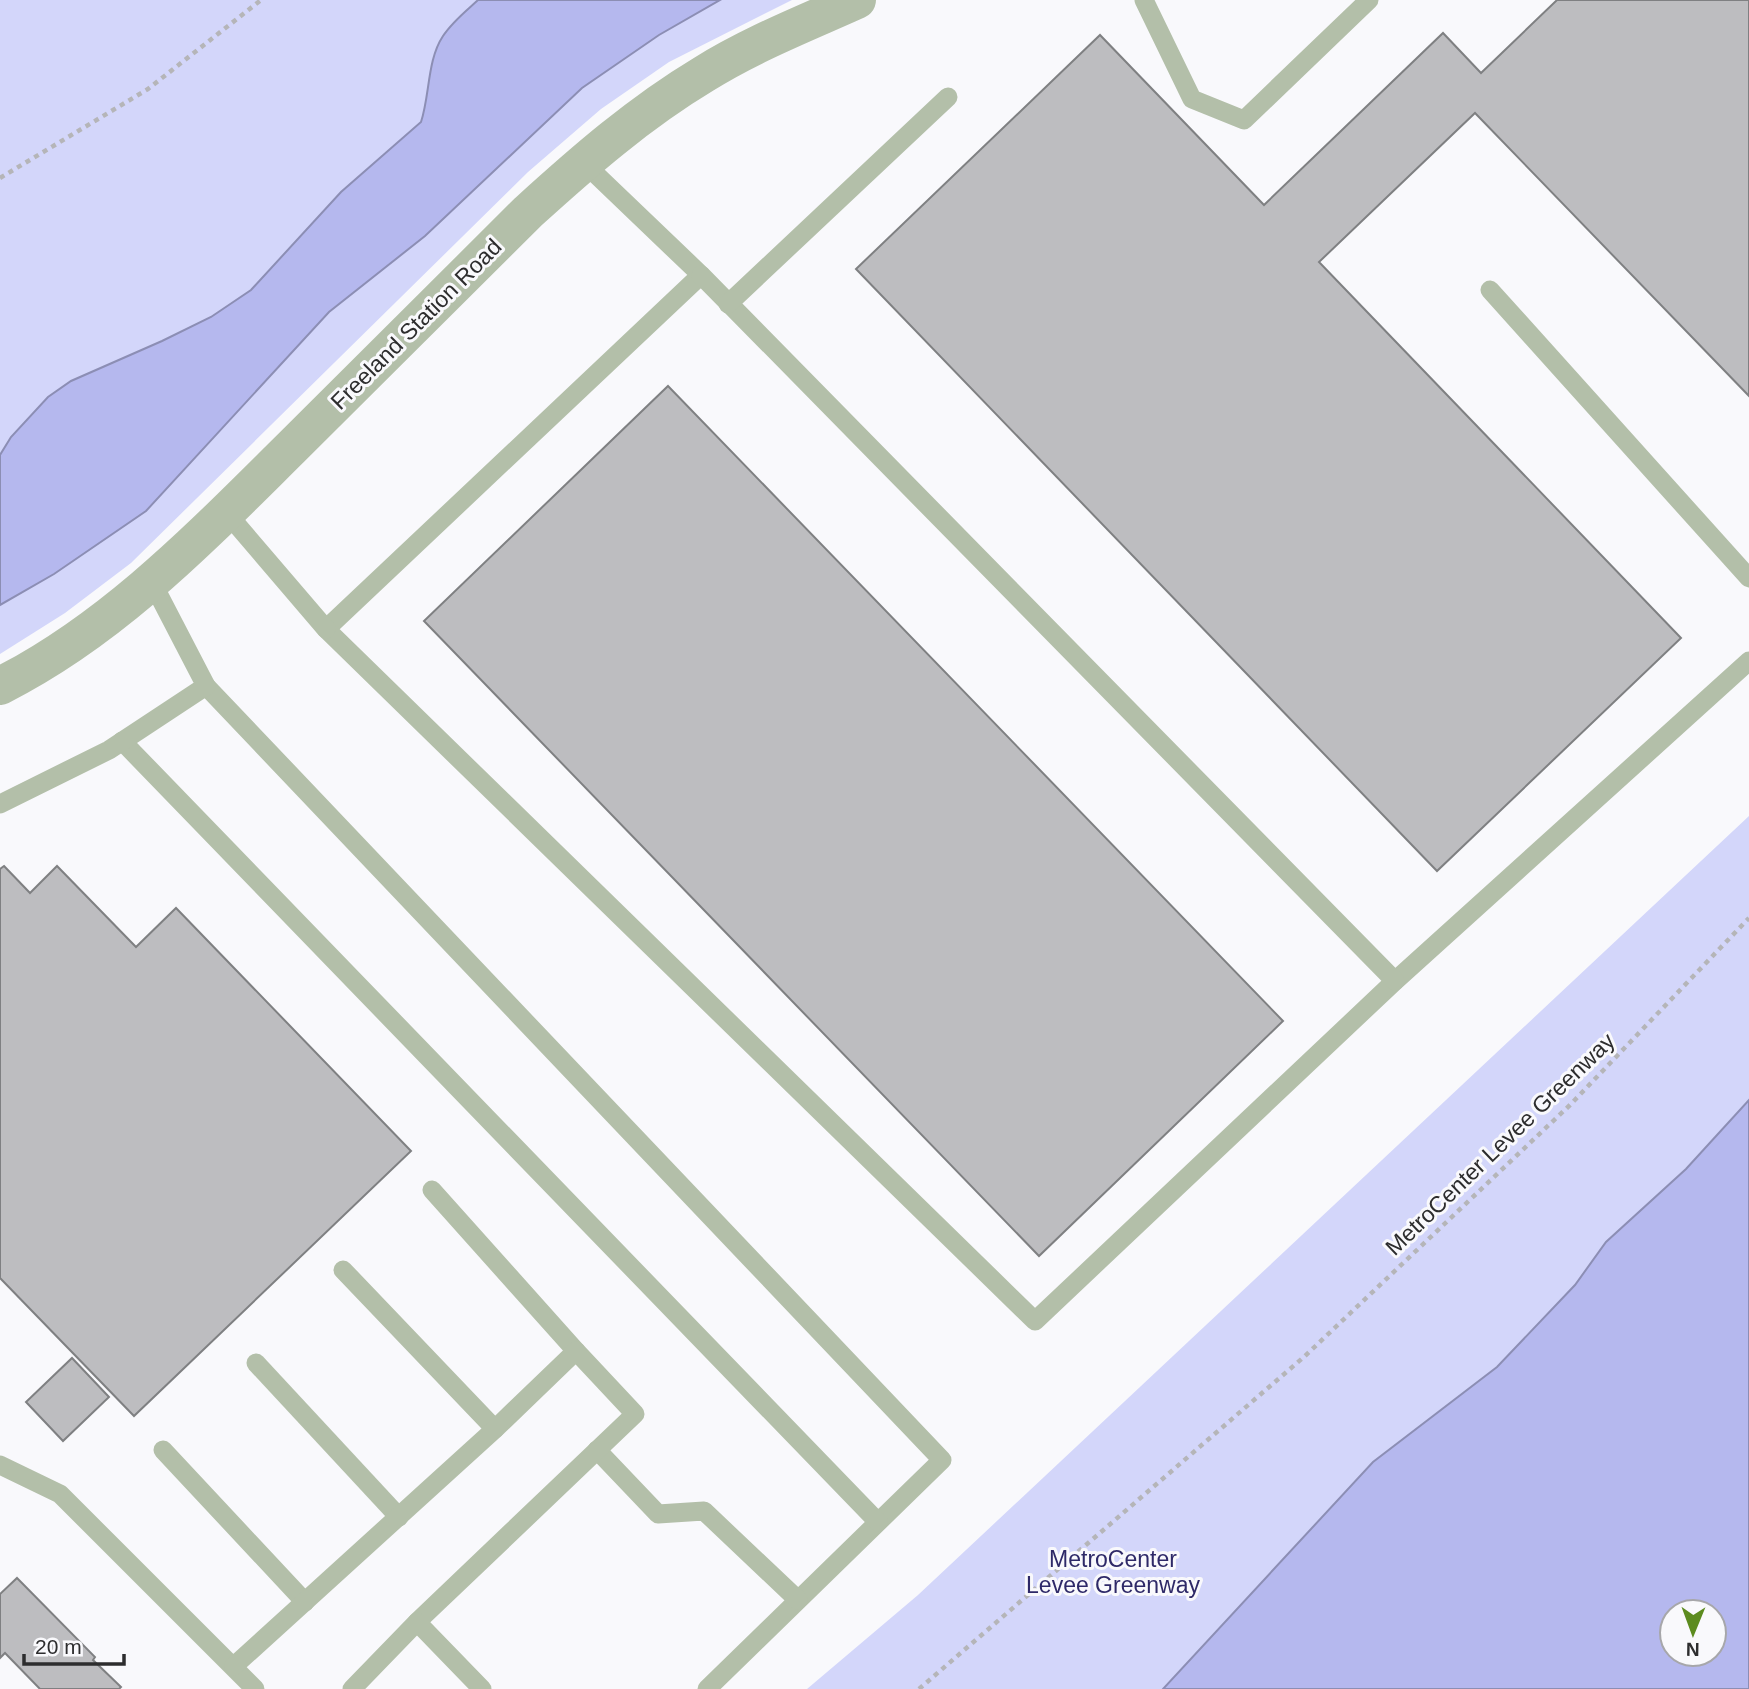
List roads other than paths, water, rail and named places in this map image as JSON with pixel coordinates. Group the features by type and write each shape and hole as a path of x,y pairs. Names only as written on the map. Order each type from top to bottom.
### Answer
{"street":[{"name":"Freeland Station Road","path":"0,686 87,632 152,582 528,212 583,162 639,117 704,73 772,38 857,0"}],"lane":[{"path":"1144,0 1192,99 1244,120 1369,0"},
{"path":"728,304 948,97"},
{"path":"583,162 701,275 1395,981"},
{"path":"326,629 701,275"},
{"path":"1490,290 1749,578"},
{"path":"226,512 326,629 1035,1321 1395,981 1749,662"},
{"path":"152,582 206,686 942,1460 707,1689"},
{"path":"0,804 109,750 206,686"},
{"path":"122,741 878,1522"},
{"path":"352,1689 417,1622 635,1414 432,1190"},
{"path":"343,1270 495,1429"},
{"path":"234,1667 495,1429 576,1351"},
{"path":"256,1363 399,1517"},
{"path":"163,1450 305,1602"},
{"path":"597,1450 659,1514 704,1511 798,1600"},
{"path":"0,1465 60,1494 255,1689"},
{"path":"417,1622 482,1689"}],"park label":[{"name":"MetroCenter Levee Greenway","path":"1113,1572"}]}
